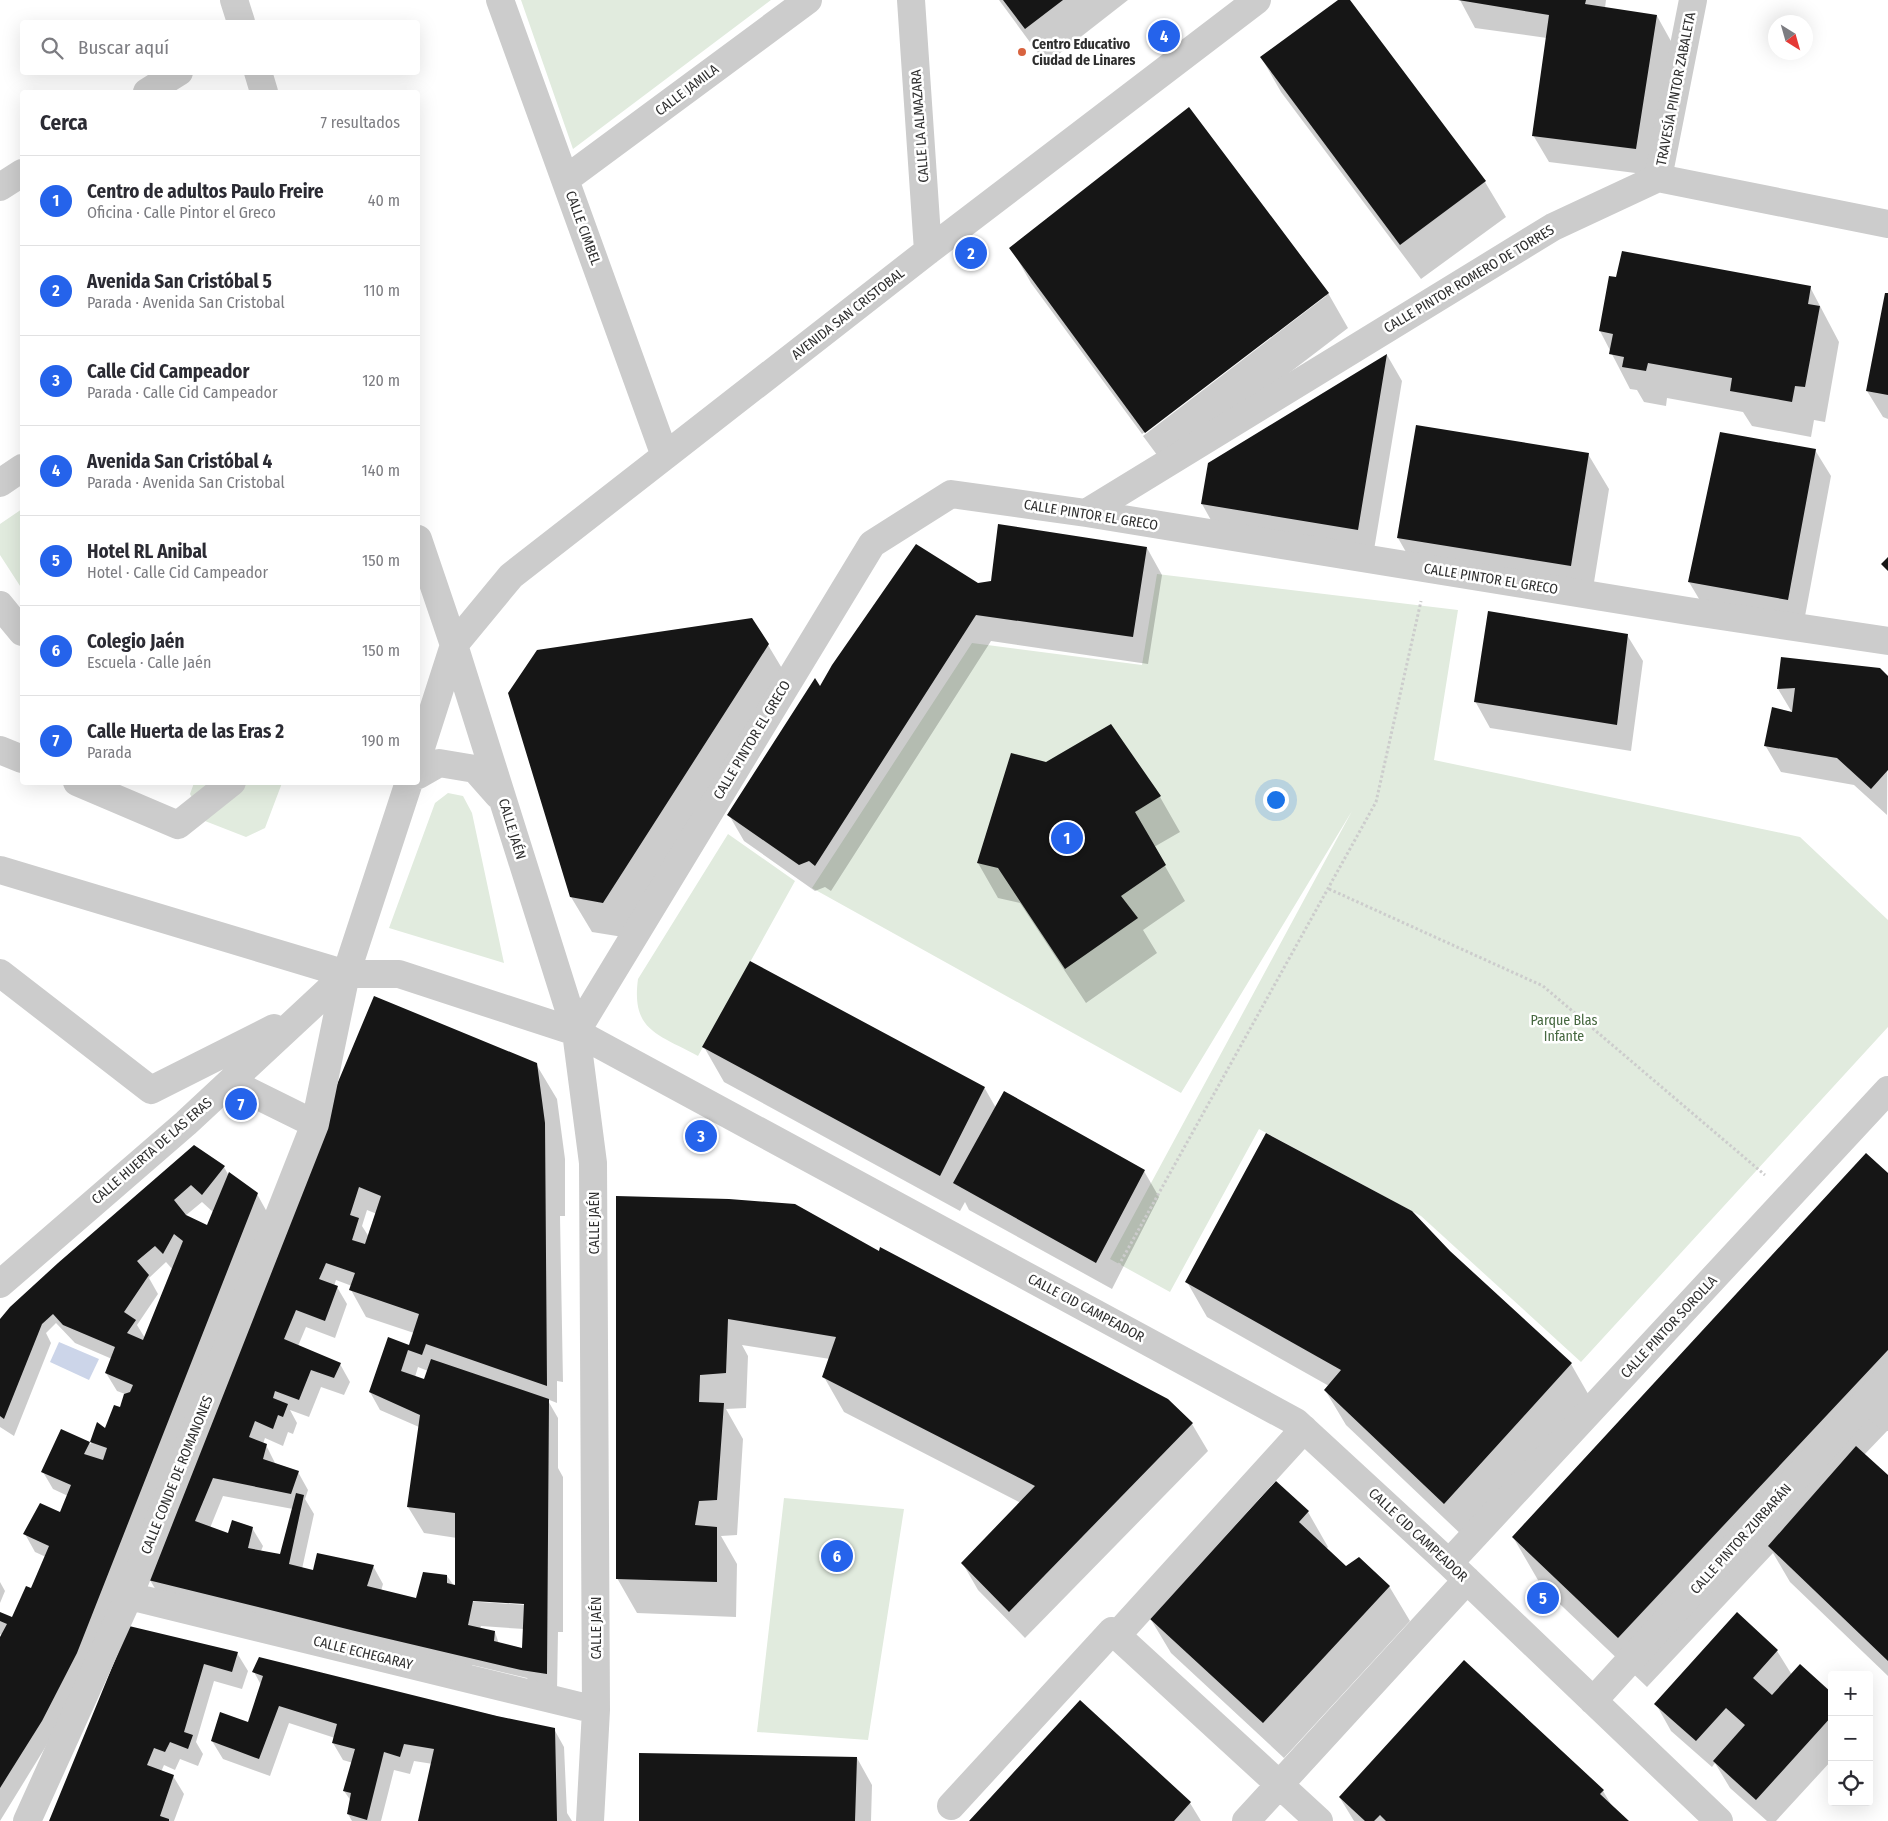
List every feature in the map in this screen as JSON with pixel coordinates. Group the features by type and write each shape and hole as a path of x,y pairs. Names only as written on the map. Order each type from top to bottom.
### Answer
{"street":[{"path":"234,0 240,20"},
{"name":"CALLE CIMBEL","path":"500,0 665,456"},
{"name":"CALLE JAMILA","path":"566,179 808,0"},
{"name":"CALLE LA ALMAZARA","path":"911,0 928,252"},
{"name":"AVENIDA SAN CRISTOBAL","path":"454,645 511,576 928,252 1257,0"},
{"name":"TRAVESÍA PINTOR ZABALETA","path":"1658,178 1694,0"},
{"path":"150,90 174,75"},
{"path":"259,75 263,90"},
{"path":"0,187 20,174"},
{"path":"1658,178 1888,224"},
{"name":"CALLE PINTOR ROMERO DE TORRES","path":"1086,513 1553,227 1658,178"},
{"path":"0,483 20,469"},
{"name":"CALLE PINTOR EL GRECO","path":"576,1032 872,544 951,494 1086,513 1888,641"},
{"name":"CALLE JAÉN","path":"420,545 454,645 576,1032 593,1163 596,1710 590,1821"},
{"path":"0,605 20,630"},
{"path":"420,751 454,645"},
{"path":"0,750 20,758"},
{"path":"420,775 439,763 474,769 504,802"},
{"path":"84,785 178,825 228,785"},
{"name":"CALLE HUERTA DE LAS ERAS","path":"0,1284 186,1123 346,974 408,785"},
{"path":"0,870 346,974"},
{"path":"0,973 151,1090 300,1016"},
{"name":"CALLE CID CAMPEADOR","path":"346,974 400,974 576,1032 1296,1422 1458,1572 1719,1821"},
{"name":"CALLE CONDE DE ROMANONES","path":"27,1821 129,1596 315,1124 346,974"},
{"path":"230,1082 315,1124"},
{"name":"CALLE PINTOR SOROLLA","path":"1246,1821 1279,1785 1458,1572 1793,1192 1886,1095"},
{"name":"CALLE PINTOR ZURBARÁN","path":"1593,1701 1888,1378"},
{"path":"1868,1399 1888,1417"},
{"path":"1116,1635 1304,1430"},
{"name":"CALLE ECHEGARAY","path":"129,1596 596,1710"},
{"path":"951,1806 1112,1631 1319,1821"}],"path":[{"path":"1091,1311 1121,1265 1376,802 1428,569"},
{"path":"1329,889 1543,986 1757,1170 1793,1192"}],"green space":[{"path":"521,0 771,0 573,149"},
{"path":"20,510 20,586 0,555 0,524"},
{"name":"Parque Blas Infante","path":"1157,574 1458,610 1434,760 1800,837 1888,920 1888,1027 1581,1362 1421,1216 1259,1129 1170,1292 1110,1259 1352,811 1181,1093 812,888 972,643 1142,665"},
{"path":"193,785 281,785 265,828 246,837 205,821 190,794"},
{"path":"448,793 463,796 472,813 504,963 389,928 435,803"},
{"path":"728,834 795,881 698,1056 650,1029 643,1020 639,1010 637,996 638,979"},
{"path":"784,1498 904,1509 868,1740 757,1732"}],"water":[{"path":"59,1342 99,1359 89,1380 50,1362"}],"building":[{"path":"1003,0 1063,0 1025,29"},
{"path":"1338,0 1350,0 1486,181 1400,245 1260,57"},
{"path":"1458,0 1586,0 1585,4 1657,15 1636,149 1532,136 1549,15"},
{"path":"1189,107 1329,293 1145,433 1009,248"},
{"path":"1622,251 1811,286 1808,304 1820,306 1805,387 1795,386 1792,402 1730,391 1732,378 1648,363 1646,371 1622,367 1624,357 1609,354 1613,334 1599,331 1609,276 1616,277"},
{"path":"1885,293 1888,293 1888,395 1866,391"},
{"path":"1387,354 1358,530 1201,504 1208,463"},
{"path":"1416,425 1589,453 1571,566 1397,538"},
{"path":"1720,432 1816,449 1788,600 1688,582"},
{"path":"998,524 1147,547 1133,637 976,615 815,866 809,861 799,865 727,815 815,678 820,686 832,665 916,544 978,583 991,581"},
{"path":"1888,557 1888,571 1881,564"},
{"path":"1488,611 1628,634 1617,725 1474,702"},
{"path":"752,618 769,644 603,903 570,897 508,693 537,650"},
{"path":"1781,657 1880,668 1888,676 1888,770 1871,789 1837,758 1764,746 1772,707 1792,712 1795,688 1777,689"},
{"path":"1111,724 1161,796 1135,812 1166,865 1121,896 1138,918 1065,969 998,868 977,863 1011,753 1046,762"},
{"path":"750,961 985,1087 940,1176 702,1047"},
{"path":"374,996 537,1063 545,1123 547,1386 426,1344 422,1355 408,1350 401,1371 424,1379 431,1359 549,1399 547,1674 521,1670 355,1631 148,1580 328,1106","holes":["359,1187 381,1196 365,1244 352,1240 359,1218 350,1215","326,1263 355,1273 349,1290 419,1314 409,1345 388,1337 369,1392 420,1415 407,1507 455,1513 455,1585 447,1583 447,1575 423,1572 416,1598 367,1586 374,1565 317,1553 313,1570 289,1564 304,1495 296,1493 280,1554 248,1548 253,1527 232,1520 228,1533 195,1521 213,1478 291,1494 299,1471 263,1459 267,1444 249,1437 255,1421 273,1429 278,1415 283,1417 288,1404 273,1398 275,1391 299,1400 311,1370 334,1378 341,1363 284,1339 296,1310 325,1321 338,1286 319,1279","473,1601 524,1604 522,1648 494,1641 495,1631 468,1625"]},
{"path":"1004,1091 1145,1170 1096,1263 953,1183"},
{"path":"1266,1133 1412,1211 1450,1251 1572,1363 1444,1504 1324,1390 1341,1370 1185,1282"},
{"path":"194,1145 225,1166 202,1195 191,1185 174,1200 186,1215 207,1225 229,1172 258,1193 77,1653 42,1721 0,1788 0,1637 7,1624 0,1621 0,1612 12,1617 26,1586 31,1588 49,1546 23,1534 40,1503 60,1512 71,1485 41,1472 61,1429 90,1442 97,1422 105,1428 114,1405 120,1407 124,1394 130,1392 133,1385 105,1373 115,1347 63,1325 53,1314 42,1324 4,1419 0,1416 0,1319 10,1307 58,1263","holes":["174,1234 183,1241 143,1340 127,1333 136,1320 124,1312 149,1275 137,1261 155,1246 163,1254","90,1442 107,1448 103,1460 84,1454"]},
{"path":"1866,1153 1888,1173 1888,1350 1618,1638 1512,1537"},
{"path":"616,1196 729,1199 795,1204 879,1251 880,1247 1168,1399 1193,1423 1009,1612 961,1563 1035,1486 822,1377 836,1337 728,1319 726,1373 700,1375 699,1402 724,1403 717,1500 699,1501 695,1525 717,1527 717,1582 616,1579"},
{"path":"1856,1446 1888,1475 1888,1661 1768,1546"},
{"path":"1276,1481 1309,1511 1299,1522 1346,1566 1359,1557 1390,1586 1263,1723 1149,1618"},
{"path":"1737,1612 1778,1650 1753,1678 1772,1695 1800,1664 1828,1689 1828,1720 1756,1800 1713,1761 1745,1725 1726,1708 1696,1741 1654,1704"},
{"path":"129,1626 238,1652 232,1672 204,1664 184,1732 193,1735 188,1749 170,1742 165,1752 154,1748 147,1765 174,1775 160,1816 169,1819 169,1821 49,1821"},
{"path":"259,1657 497,1716 555,1728 557,1821 418,1821 434,1749 404,1744 400,1757 384,1752 367,1820 347,1814 351,1793 343,1791 355,1749 332,1743 337,1724 279,1706 259,1759 211,1741 220,1712 248,1722 263,1676 252,1672"},
{"path":"1464,1660 1604,1790 1600,1794 1629,1821 1386,1821 1380,1815 1374,1821 1365,1821 1339,1797"},
{"path":"1080,1700 1191,1802 1174,1821 969,1821"},
{"path":"639,1753 857,1757 855,1821 639,1821"}],"place":[{"name":"Avenida San Cristóbal 4","path":"1164,36"},
{"name":"Centro Educativo Ciudad de Linares","path":"1022,52"},
{"name":"Avenida San Cristóbal 5","path":"971,253"},
{"name":"Centro de adultos Paulo Freire","path":"1067,838"},
{"name":"Calle Huerta de las Eras 2","path":"241,1104"},
{"name":"Calle Cid Campeador","path":"701,1136"},
{"name":"Colegio Jaén","path":"837,1556"},
{"name":"Hotel RL Anibal","path":"1543,1598"}]}
